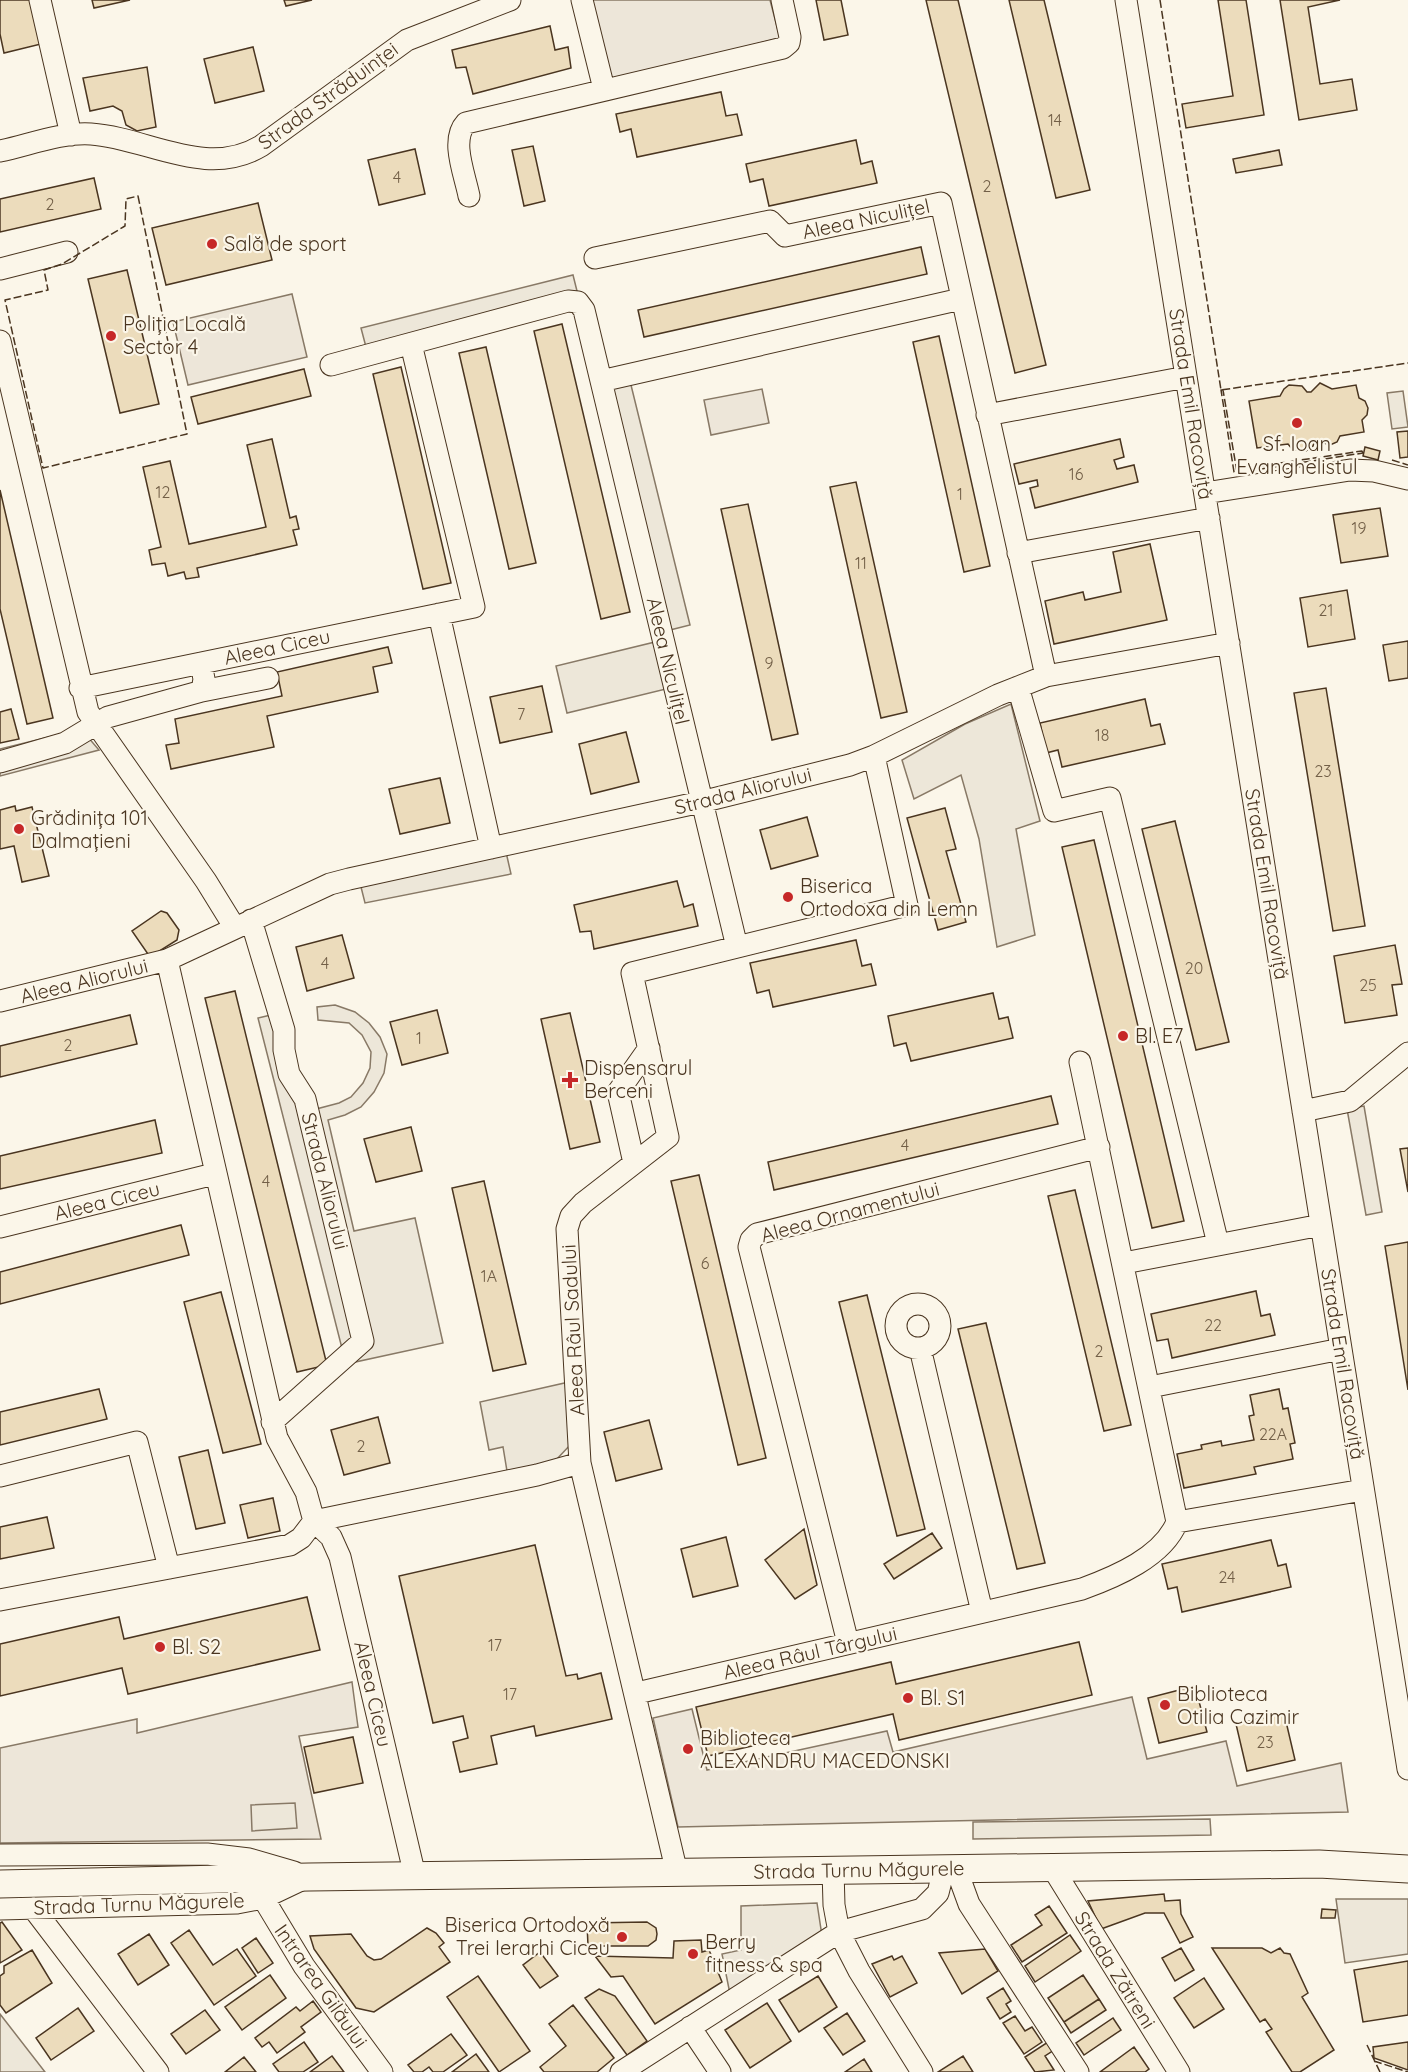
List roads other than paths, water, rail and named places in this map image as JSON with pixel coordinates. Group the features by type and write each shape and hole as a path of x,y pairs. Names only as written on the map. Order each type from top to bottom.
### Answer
{"main road":[{"name":"Strada Turnu Măgurele","path":"309,1876 1345,1864 1408,1869"},
{"path":"0,1884 309,1876"}],"street":[{"path":"40,0 71,135"},
{"name":"Strada Străduinței","path":"0,152 71,135 119,138 198,159 236,157 261,146 407,40 510,0"},
{"path":"582,0 604,89"},
{"path":"469,196 458,143 459,130 466,123 783,48 789,43 790,37 782,0"},
{"name":"Strada Emil Racoviță","path":"1126,0 1408,1768"},
{"name":"Aleea Niculițel","path":"595,258 770,221 785,236 940,203 1046,676"},
{"path":"0,268 67,252"},
{"path":"601,381 961,299"},
{"name":"Aleea Niculițel","path":"331,365 567,301 578,302 584,310 736,947"},
{"path":"0,341 80,688 95,723 206,881 243,924"},
{"name":"Aleea Ciceu","path":"80,688 474,607 411,344"},
{"path":"987,415 1186,377"},
{"path":"1205,493 1350,470 1374,471 1408,479"},
{"path":"1018,553 1209,518"},
{"path":"440,614 491,848"},
{"name":"Strada Aliorului","path":"167,960 330,884 701,802 850,765 874,756 1017,687 1046,676 1229,643"},
{"path":"201,663 204,678 202,692"},
{"path":"0,762 65,743 95,723 124,711 268,678"},
{"path":"1017,687 1054,811 1110,798 1218,1244"},
{"name":"Aleea Râul Sadului","path":"677,1873 637,1693 580,1463 567,1229 571,1216 583,1203 668,1137 632,973 907,905 874,756"},
{"name":"Strada Aliorului","path":"243,924 284,1030 284,1050 289,1074 305,1099 363,1341 272,1422"},
{"name":"Aleea Ciceu","path":"167,960 272,1422 282,1450 306,1492 314,1521 330,1537 340,1557 415,1876"},
{"name":"Aleea Aliorului","path":"0,1001 167,960"},
{"path":"634,1163 618,1092 649,1048"},
{"path":"1303,1111 1350,1101 1408,1053"},
{"path":"1080,1062 1177,1522 1363,1490"},
{"name":"Aleea Ornamentului","path":"848,1643 749,1247 751,1240 757,1234 1099,1147"},
{"name":"Aleea Ciceu","path":"0,1227 214,1174"},
{"path":"1124,1263 1321,1224"},
{"path":"920,1348 982,1612"},
{"path":"1150,1387 1341,1349"},
{"path":"0,1476 137,1443 169,1568"},
{"path":"0,1600 290,1545 301,1538 314,1521 537,1475 580,1463"},
{"name":"Aleea Râul Târgului","path":"637,1693 1082,1589 1122,1572 1159,1547 1174,1530 1177,1522"},
{"name":"Strada Turnu Măgurele","path":"0,1855 207,1854 249,1859 309,1876"},
{"name":"Strada Zătreni","path":"1052,1867 1179,2072"},
{"path":"621,2072 838,1932 922,1909 938,1893 952,1869 961,1882 969,1904 1078,2072"},
{"path":"833,1870 834,1905 838,1932 859,1971 922,2072"},
{"name":"Strada Turnu Măgurele","path":"0,1909 213,1905 263,1898 309,1876"},
{"name":"Intrarea Gilăului","path":"263,1898 304,1966 382,2072"},
{"path":"33,1908 158,2072"},
{"path":"690,2027 720,2072"}],"place":[{"name":"Sală de sport","path":"212,244"},
{"name":"Poliția Locală Sector 4","path":"111,336"},
{"name":"Sf. Ioan Evanghelistul","path":"1297,423"},
{"name":"Grădinița 101 Dalmațieni","path":"19,829"},
{"name":"Biserica Ortodoxa din Lemn","path":"788,897"},
{"name":"Bl. E7","path":"1123,1036"},
{"name":"Dispensarul Berceni","path":"570,1080"},
{"name":"Bl. S2","path":"160,1647"},
{"name":"Bl. S1","path":"908,1698"},
{"name":"Biblioteca Otilia Cazimir","path":"1165,1705"},
{"name":"Biblioteca ALEXANDRU MACEDONSKI","path":"688,1749"},
{"name":"Biserica Ortodoxă Trei Ierarhi Ciceu","path":"622,1937"},
{"name":"Berry fitness & spa","path":"693,1954"}]}
